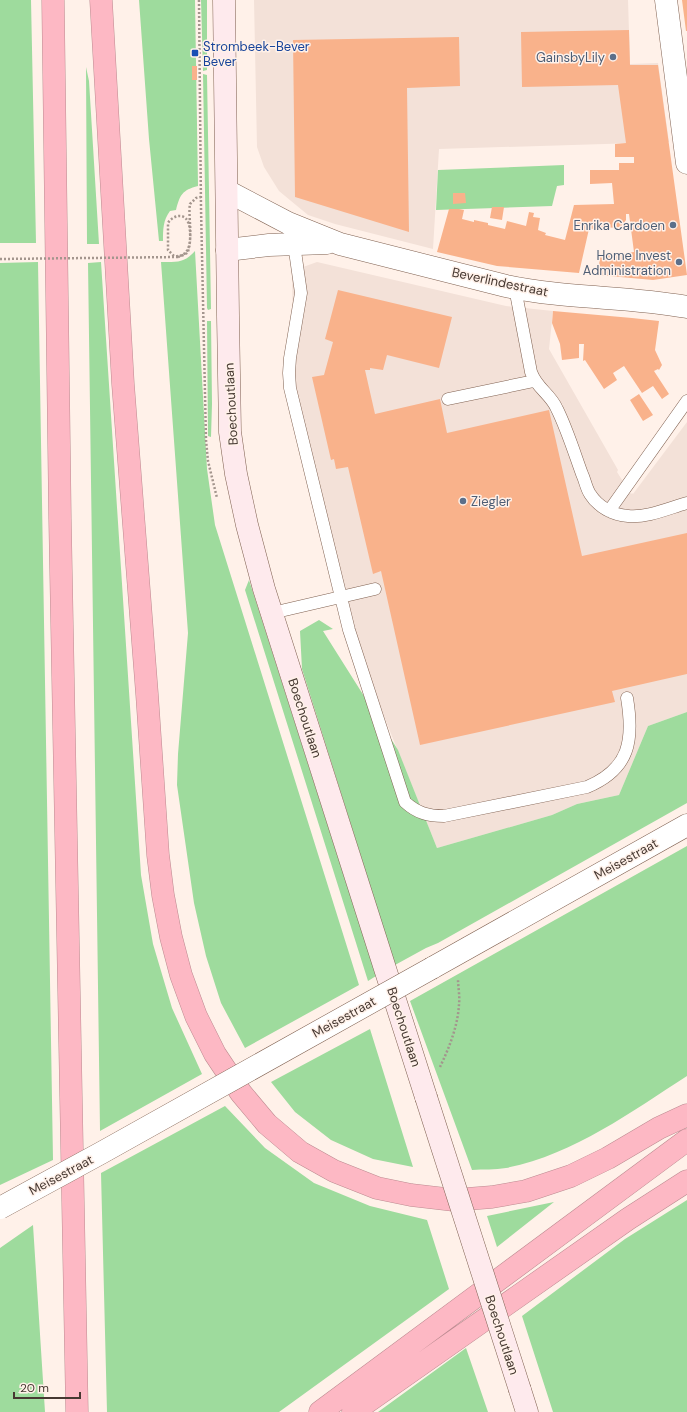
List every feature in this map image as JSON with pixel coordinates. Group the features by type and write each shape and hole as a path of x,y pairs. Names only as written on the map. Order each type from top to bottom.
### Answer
{"highway":[{"path":"53,0 60,527 77,1412"},
{"path":"101,0 123,384 158,855 163,895 171,937 181,975 196,1016 215,1054 241,1093 267,1124 300,1152 334,1171 377,1188 411,1195 454,1200 492,1197 526,1191 571,1176 608,1158 659,1128 687,1115"},
{"path":"659,1128 687,1106"},
{"path":"320,1412 687,1140"},
{"path":"353,1412 628,1219 687,1181"}],"main road":[{"name":"Boechoutlaan","path":"224,0 230,432 236,474 246,525 272,613 527,1412"}],"street":[{"path":"666,0 687,163"},
{"name":"Beverlindestraat","path":"227,191 288,223 340,244 532,292 687,307"},
{"name":"Beverlindestraat","path":"227,250 262,245 340,244"},
{"name":"Meisestraat","path":"0,1208 687,825"}],"lane":[{"path":"294,244 301,293 290,358 290,388 349,630 405,802 412,809 420,813 431,816 444,816 587,787 600,782 618,765 628,744 630,731 627,698"},
{"path":"515,288 534,382 546,393 557,408 590,494 600,505 609,511 628,516 644,515 687,503"},
{"path":"448,399 534,382"},
{"path":"609,511 687,401"},
{"path":"272,613 375,589"}],"path":[{"path":"0,259 178,257 186,253 190,245 190,204 196,198 201,197 199,0"},
{"path":"183,255 174,256 168,250 168,223 170,219 178,216 186,219 189,223 190,245"},
{"path":"425,1094 435,1078 446,1054 456,1024 459,1004 456,954"}],"shaded area":[{"path":"254,0 628,0 630,64 658,63 669,142 439,149 433,249 335,224 308,215 279,191 264,167 257,147"},
{"path":"317,262 506,306 553,311 549,349 618,470 617,472 631,494 633,494 687,422 687,712 648,726 619,795 577,804 552,815 437,848 346,622 294,403 292,271"}],"green space":[{"path":"0,0 31,0 36,243 0,243"},
{"path":"139,0 195,0 198,186 185,191 180,197 176,210 170,211 168,214 164,225 163,241 159,241 149,139"},
{"path":"201,0 207,0 207,70 203,71"},
{"path":"86,67 89,81 99,244 87,244"},
{"path":"203,74 207,75 211,309 208,310 207,308"},
{"path":"564,165 564,185 557,186 552,206 436,210 438,170"},
{"path":"195,251 207,469 215,525 359,985 245,1048 221,1003 206,956 194,903 177,785 178,754 188,633 161,262 184,260"},
{"path":"38,262 53,1160 0,1185 0,263"},
{"path":"101,262 141,875 153,944 172,1008 202,1074 100,1131 88,263"},
{"path":"207,321 211,321 211,437 208,436"},
{"path":"249,580 376,976 368,981 245,590"},
{"path":"319,620 333,629 323,631 398,750 437,848 552,815 577,804 619,795 648,726 687,712 687,803 438,943 395,965 302,669 300,631"},
{"path":"687,846 687,1076 623,1118 578,1143 531,1162 506,1168 472,1170 410,1001"},
{"path":"370,1029 413,1167 373,1159 331,1140 295,1112 271,1082"},
{"path":"225,1106 265,1148 314,1183 370,1206 427,1220 449,1289 279,1412 107,1412 101,1173"},
{"path":"687,1200 687,1412 553,1412 522,1316 625,1239"},
{"path":"554,1202 497,1247 487,1216"},
{"path":"33,1225 45,1412 0,1412 0,1248"},
{"path":"466,1348 488,1412 378,1412"}],"building":[{"path":"682,0 687,0 687,31 686,31"},
{"path":"629,30 630,65 658,65 687,275 653,280 598,275 600,256 634,252 629,214 626,214 626,220 621,227 589,229 579,273 497,266 437,252 449,209 464,210 462,219 488,223 488,225 505,229 507,221 526,226 529,212 534,213 533,217 540,218 538,230 546,233 545,235 565,240 574,205 614,204 612,183 590,184 590,170 619,170 619,163 634,163 634,157 615,157 615,144 626,143 618,85 522,87 521,32"},
{"path":"459,37 460,86 407,88 409,232 295,197 293,40"},
{"path":"192,66 197,66 197,80 192,80"},
{"path":"453,193 465,193 466,203 453,204"},
{"path":"492,207 504,207 502,220 490,218"},
{"name":"Ziegler","path":"338,290 452,317 439,368 387,355 383,370 370,368 370,370 365,370 375,414 440,399 447,433 549,410 582,556 687,533 687,674 612,691 615,702 420,745 381,571 373,574 348,467 336,469 334,459 331,460 312,377 324,375 333,342 325,339"},
{"path":"553,311 659,321 655,350 662,365 659,370 654,371 669,394 662,399 653,386 642,393 624,366 613,373 617,380 604,389 585,360 583,361 584,344 579,344 579,358 562,360 560,344 552,323"},
{"path":"639,394 653,415 643,421 630,400"}],"place":[{"name":"Strombeek-Bever Bever","path":"195,53"},
{"name":"GainsbyLily","path":"613,57"},
{"name":"Enrika Cardoen","path":"673,225"},
{"name":"Home Invest Administration","path":"679,262"},
{"name":"Ziegler","path":"463,501"}]}
